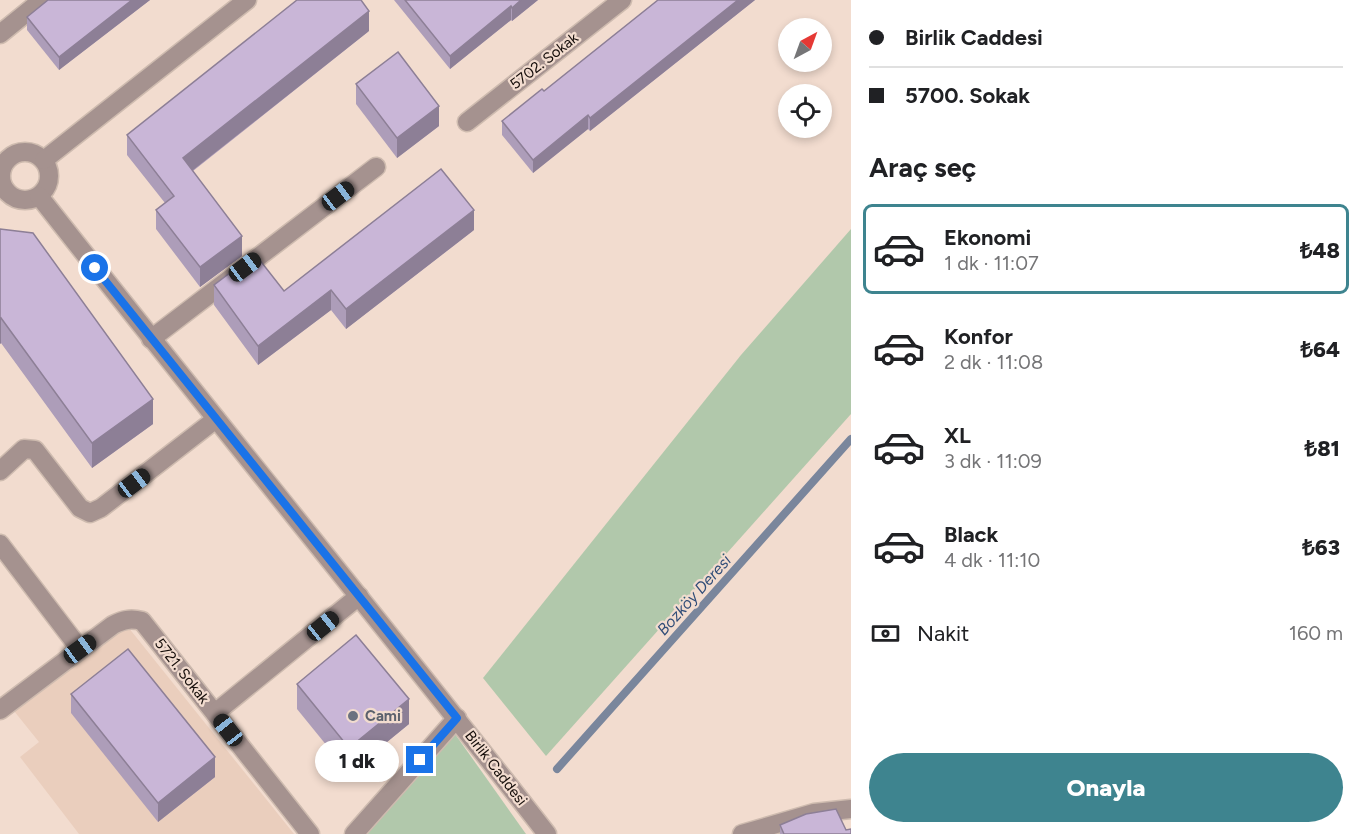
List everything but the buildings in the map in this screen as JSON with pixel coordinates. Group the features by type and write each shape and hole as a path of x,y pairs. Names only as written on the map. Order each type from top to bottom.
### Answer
{"street":[{"path":"0,34 42,0"},
{"path":"44,160 248,0"},
{"name":"5702. Sokak","path":"467,122 622,0"},
{"path":"4,152 31,152 44,160 48,167 49,182 39,196 24,201 4,197 0,180 4,152"},
{"path":"151,339 376,167"},
{"name":"Birlik Caddesi","path":"39,196 151,339 457,718 547,834"},
{"path":"0,471 24,449 35,450 80,508 90,513 101,508 216,419"},
{"path":"0,544 80,649"},
{"path":"214,713 359,596"},
{"name":"5721. Sokak","path":"2,704 113,625 124,620 142,621 310,834"},
{"path":"354,834 457,718"},
{"path":"742,834 814,813 851,809"}],"shaded area":[{"path":"124,622 294,834 79,834 20,757 39,742 10,706"}],"green space":[{"path":"851,229 851,414 546,756 483,678 741,355"},
{"path":"455,734 526,834 362,834"}],"waterway":[{"name":"Bozköy Deresi","path":"557,769 851,439"}],"place":[{"name":"Cami","path":"353,716"}],"route":[{"path":"95,268 457,718 420,760"}]}
